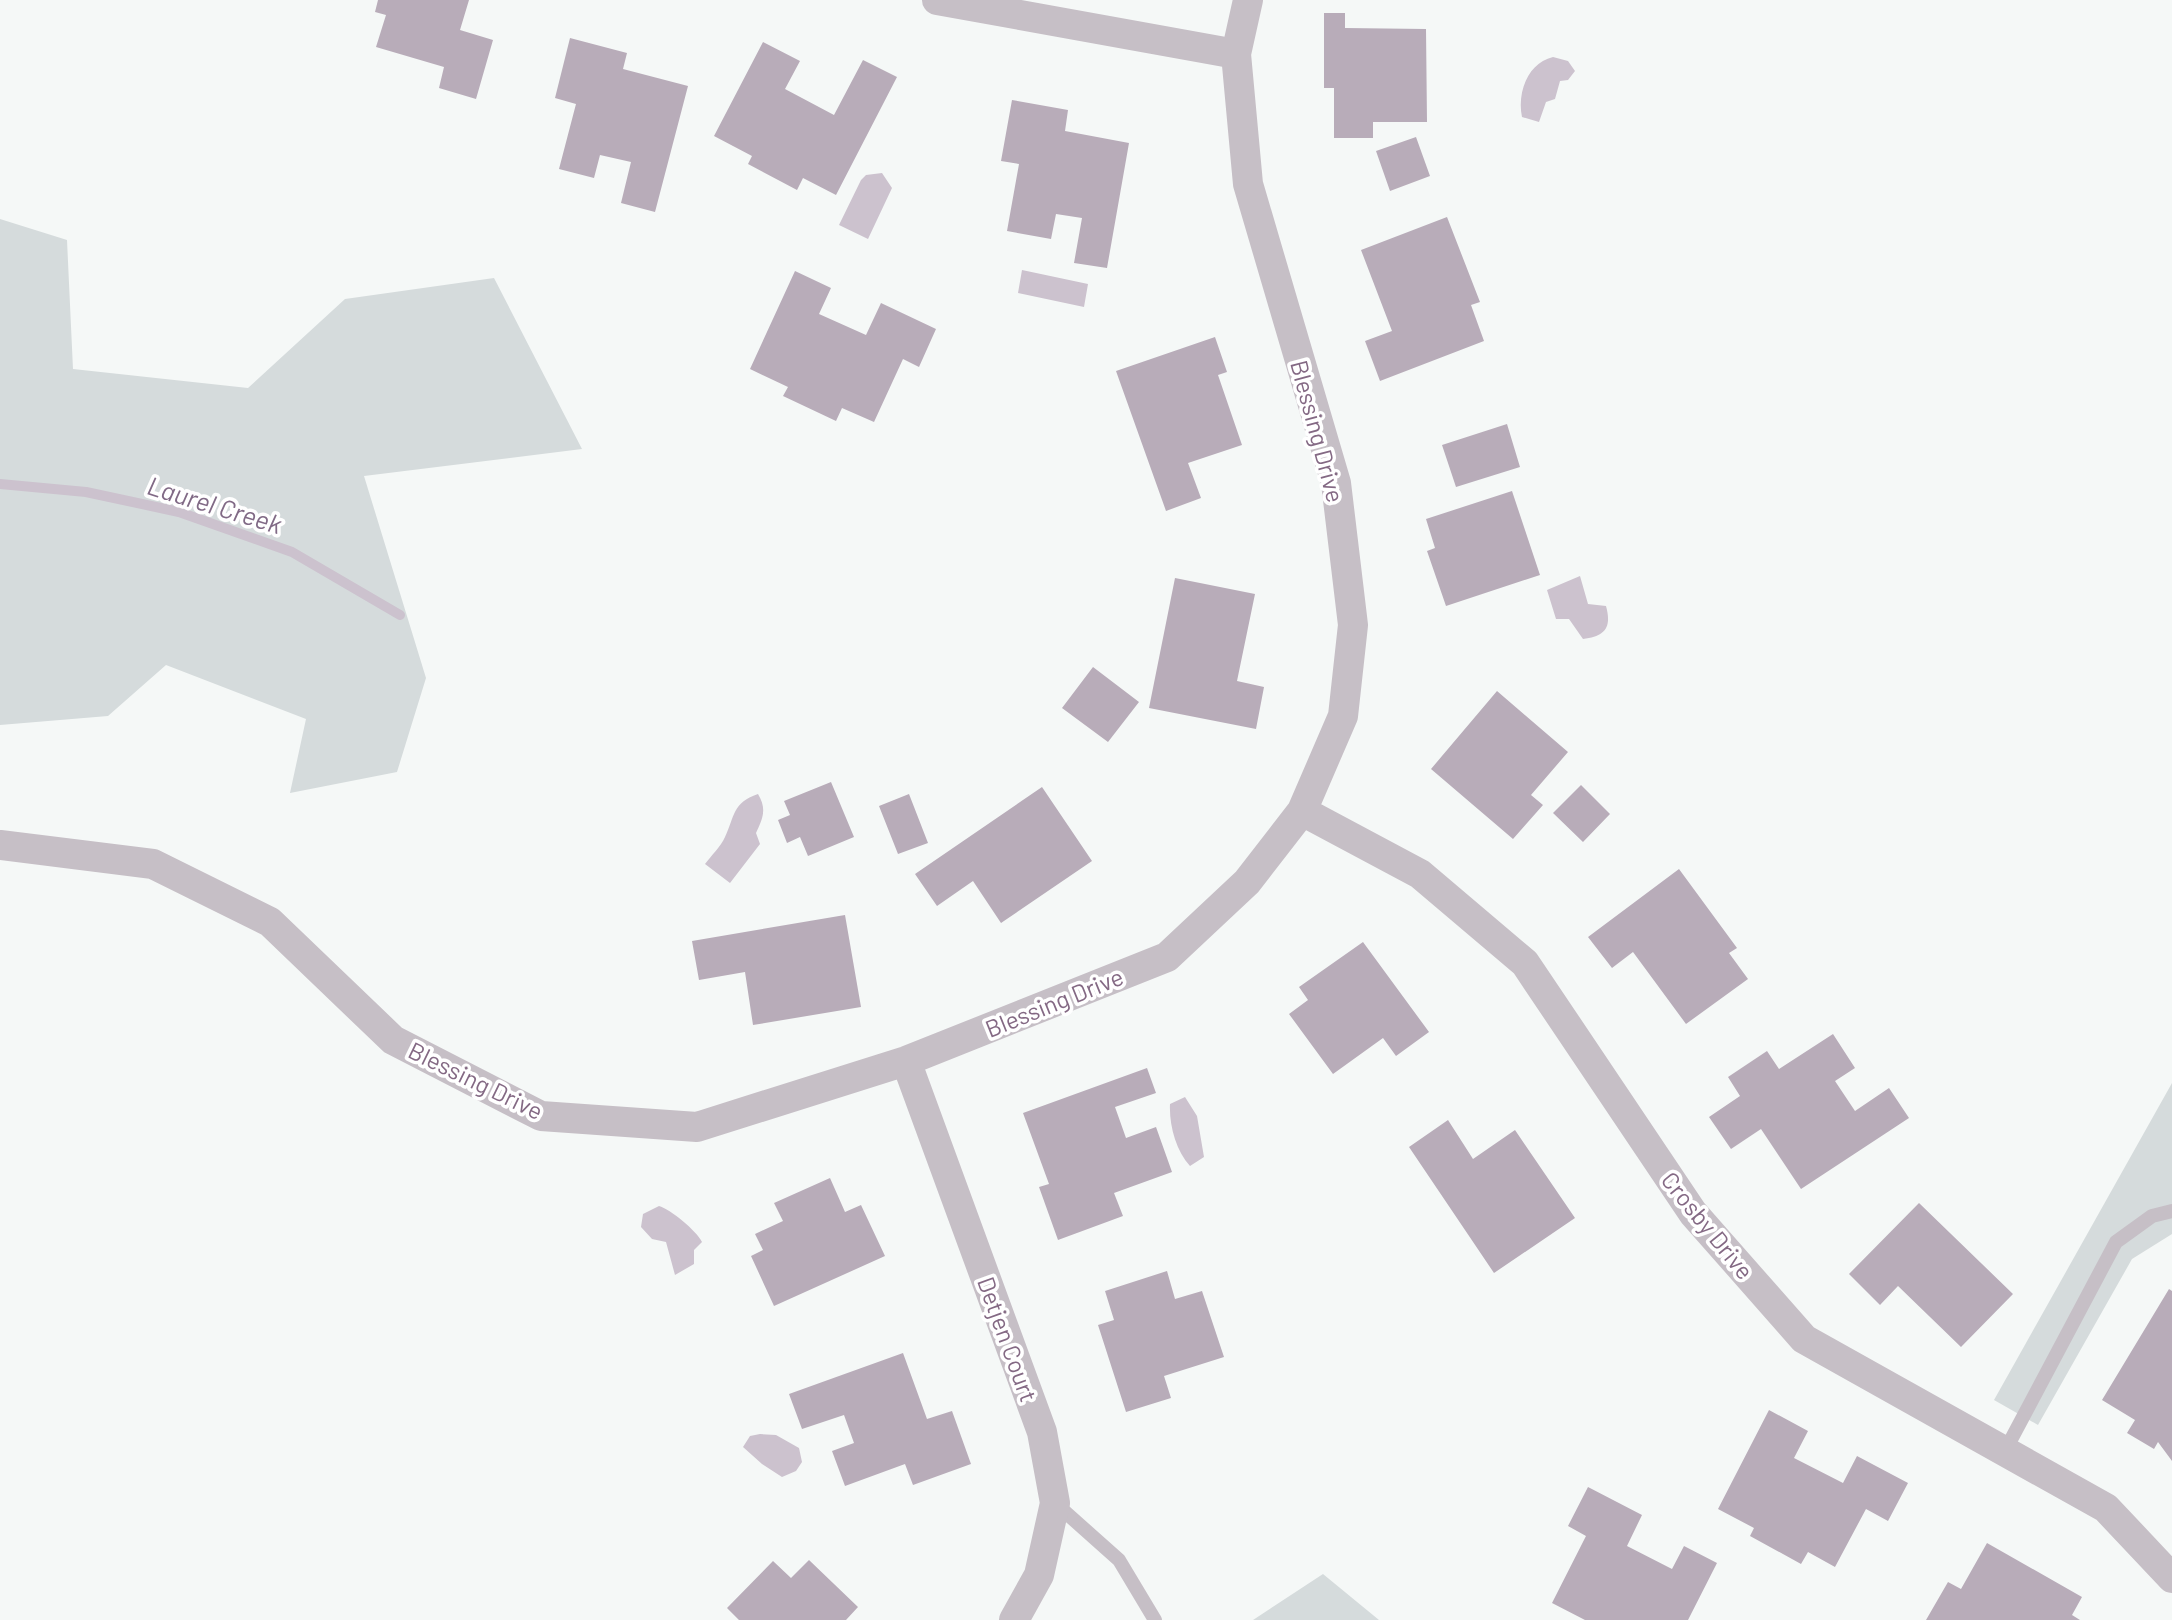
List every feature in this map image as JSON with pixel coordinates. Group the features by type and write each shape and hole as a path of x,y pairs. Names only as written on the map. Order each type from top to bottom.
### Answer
{"street":[{"path":"937,0 1236,54"},
{"name":"Blessing Drive","path":"0,845 153,863 270,922 393,1040 541,1116 697,1127 906,1060 1167,957 1247,882 1302,811 1343,716 1353,625 1336,483 1248,184 1236,54 1248,0"},
{"name":"Crosby Drive","path":"1302,811 1420,874 1525,964 1692,1213 1804,1339 2006,1449 2106,1508 2172,1578"},
{"name":"Detjen Court","path":"906,1060 1042,1432 1055,1503 1039,1575 1014,1620"}],"lane":[{"path":"2006,1449 2116,1242 2152,1216 2172,1211"},
{"path":"1055,1503 1119,1560 1155,1620"}],"shaded area":[{"path":"1553,57 1568,61 1575,71 1568,80 1560,81 1555,99 1546,102 1539,122 1522,117 1521,99 1530,73 1544,60"},
{"path":"882,173 892,188 868,239 839,225 861,180 866,175"},
{"path":"0,219 67,240 73,369 248,388 345,299 494,278 582,449 364,476 426,678 397,772 290,793 306,719 166,665 108,716 0,725"},
{"path":"1022,270 1088,284 1084,307 1018,293"},
{"path":"1580,576 1588,604 1606,606 1608,614 1607,625 1602,633 1583,639 1569,619 1556,619 1547,590"},
{"path":"758,794 763,809 756,833 760,844 730,883 705,864 723,840 739,806"},
{"path":"2172,1083 2172,1234 2132,1259 2038,1425 1994,1400"},
{"path":"1185,1097 1197,1116 1204,1157 1190,1166 1177,1145 1170,1112 1170,1104"},
{"path":"659,1206 683,1221 702,1242 694,1250 694,1264 675,1275 666,1242 652,1239 641,1227 643,1214"},
{"path":"776,1435 799,1448 802,1462 796,1471 782,1477 743,1447 750,1436"},
{"path":"1323,1574 1379,1620 1253,1620"}],"building":[{"path":"378,0 469,0 460,30 493,40 476,99 439,88 444,67 376,47 386,15 375,12"},
{"path":"1324,13 1345,13 1345,28 1426,29 1427,122 1373,122 1373,138 1334,138 1334,88 1324,88"},
{"path":"570,38 627,53 623,69 688,86 655,212 621,203 631,162 600,155 594,178 559,169 576,104 555,98"},
{"path":"763,42 800,61 785,89 834,115 863,60 897,77 836,195 803,178 797,190 748,164 752,156 714,136"},
{"path":"1012,100 1068,110 1065,131 1129,143 1107,268 1074,263 1082,218 1056,214 1051,239 1007,231 1019,164 1001,161"},
{"path":"1416,137 1430,176 1390,191 1376,151"},
{"path":"1447,217 1480,302 1471,305 1484,341 1380,381 1365,341 1392,331 1361,250"},
{"path":"795,271 831,288 819,314 866,335 881,303 936,329 919,367 903,359 874,422 842,408 836,421 783,396 788,387 750,369"},
{"path":"1215,337 1227,372 1218,375 1242,445 1188,463 1201,498 1166,511 1116,371"},
{"path":"1507,424 1520,467 1456,487 1442,445"},
{"path":"1512,491 1540,575 1446,606 1427,551 1435,548 1426,519"},
{"path":"1175,578 1255,594 1237,681 1264,687 1256,729 1149,708"},
{"path":"1093,667 1139,702 1108,742 1062,708"},
{"path":"1497,691 1568,752 1531,795 1543,805 1513,839 1431,769"},
{"path":"831,782 854,837 808,856 800,837 787,843 778,820 790,815 784,801"},
{"path":"1581,785 1610,814 1583,842 1553,813"},
{"path":"1042,787 1092,861 1001,923 973,881 937,906 915,874"},
{"path":"909,794 928,843 898,854 879,806"},
{"path":"1679,869 1737,948 1729,953 1748,979 1686,1024 1633,952 1612,968 1588,937"},
{"path":"845,915 861,1007 753,1025 745,972 699,980 692,941"},
{"path":"1363,942 1429,1032 1396,1056 1383,1038 1333,1074 1289,1014 1308,1000 1299,987"},
{"path":"1833,1034 1855,1068 1835,1081 1855,1111 1889,1088 1909,1118 1801,1189 1761,1129 1731,1149 1709,1117 1740,1096 1728,1077 1767,1051 1779,1069"},
{"path":"1147,1068 1156,1093 1115,1107 1126,1138 1156,1127 1172,1172 1114,1193 1123,1216 1058,1240 1039,1187 1049,1184 1023,1113"},
{"path":"1448,1120 1473,1159 1515,1130 1575,1218 1494,1273 1409,1147"},
{"path":"830,1178 845,1212 861,1205 885,1256 774,1306 751,1256 763,1250 755,1234 783,1221 774,1203"},
{"path":"1919,1203 2013,1294 1961,1347 1898,1286 1880,1305 1849,1274"},
{"path":"1167,1271 1175,1299 1202,1291 1224,1357 1164,1376 1171,1398 1126,1412 1098,1325 1114,1320 1105,1291"},
{"path":"2169,1289 2172,1291 2172,1461 2158,1442 2154,1449 2127,1433 2135,1420 2102,1400"},
{"path":"903,1353 927,1419 952,1411 971,1464 913,1485 905,1464 845,1486 832,1451 854,1443 844,1415 802,1429 789,1394"},
{"path":"1769,1410 1808,1431 1794,1458 1843,1483 1857,1456 1908,1483 1888,1521 1866,1509 1835,1567 1808,1552 1801,1564 1750,1536 1754,1528 1718,1509"},
{"path":"1588,1487 1642,1515 1627,1546 1672,1569 1684,1546 1717,1563 1688,1620 1585,1620 1552,1603 1586,1536 1568,1526"},
{"path":"1987,1543 2082,1597 2072,1615 2080,1620 1926,1620 1948,1582 1961,1589"},
{"path":"809,1560 858,1607 846,1620 739,1620 727,1608 773,1561 791,1578"}],"waterway":[{"name":"Laurel Creek","path":"0,484 86,492 179,512 292,552 400,615"}]}
